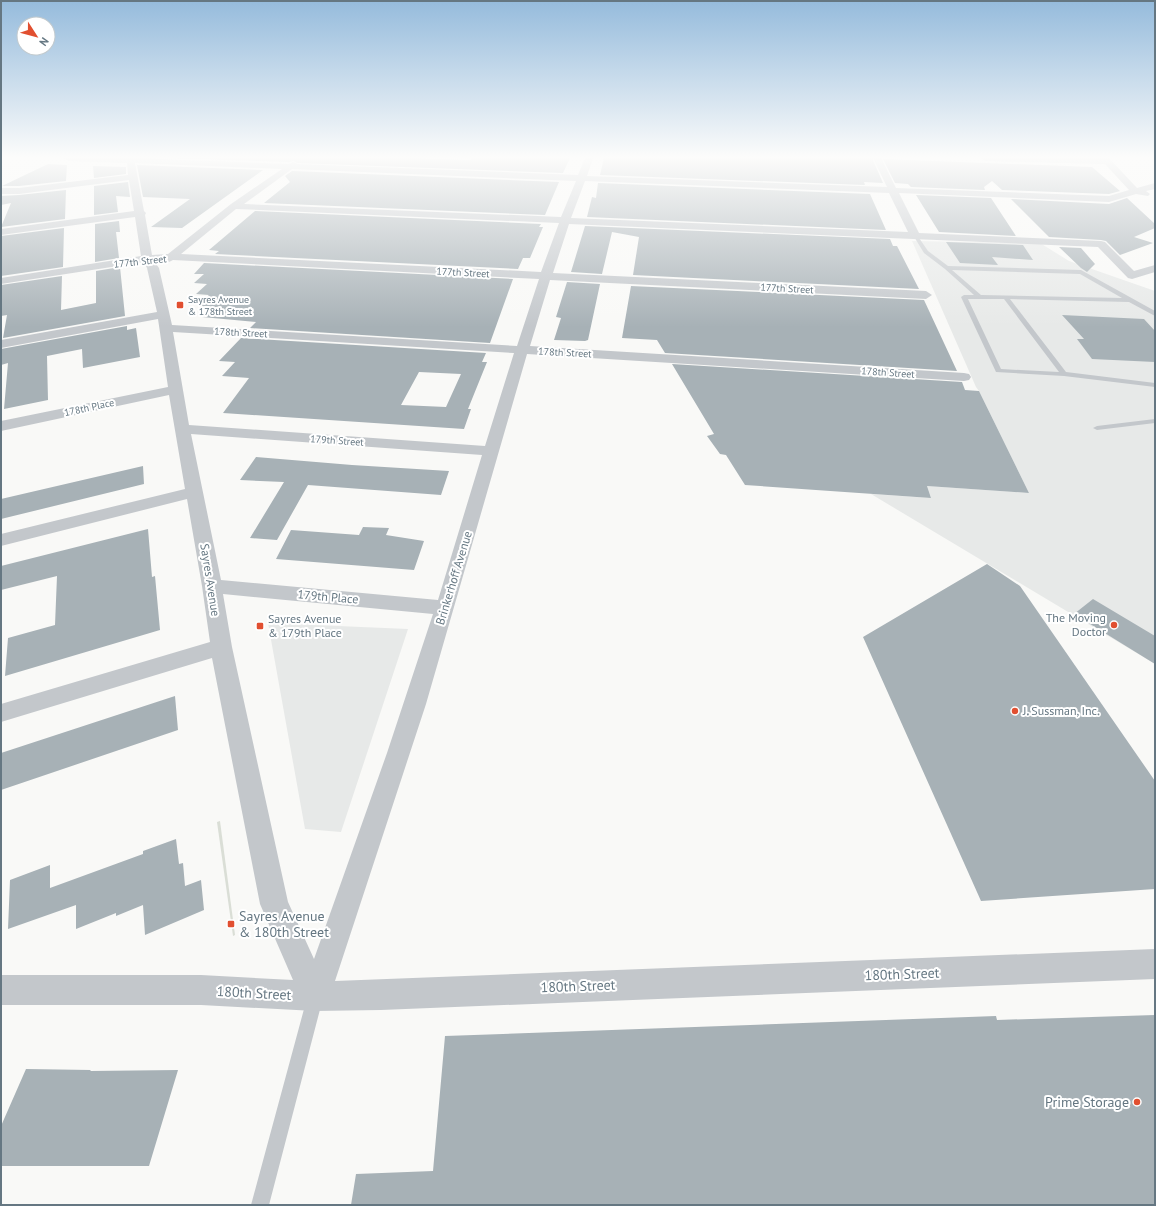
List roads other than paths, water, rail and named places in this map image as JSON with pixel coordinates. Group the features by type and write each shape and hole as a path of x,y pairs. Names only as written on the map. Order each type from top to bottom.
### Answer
{"street":[{"path":"1,232 132,214"},
{"name":"Sayres Avenue","path":"141,214 177,389 182,429 212,586 221,647 274,904 315,996"},
{"name":"177th Street","path":"172,258 224,214"},
{"path":"416,214 1101,244 1132,276 1155,268"},
{"name":"Brinkerhoff Avenue","path":"315,996 358,875 445,608 521,349 567,214"},
{"path":"904,214 915,236"},
{"name":"177th Street","path":"1,280 150,263 172,258 926,295"},
{"name":"178th Street","path":"1,344 164,321 521,349 964,376"},
{"name":"178th Place","path":"1,426 177,389"},
{"name":"179th Street","path":"182,429 492,451"},
{"path":"1,540 195,492"},
{"name":"179th Place","path":"212,586 445,608"},
{"path":"1,713 221,647"},
{"name":"180th Street","path":"1,990 201,990 315,996 1155,964"}],"lane":[{"path":"915,236 926,252 947,268 979,297"},
{"path":"947,268 1081,272 1155,314"},
{"path":"1130,300 964,297 998,371 1064,374 1155,385"},
{"path":"1006,298 1064,374"},
{"path":"1097,428 1155,421"},
{"path":"260,1205 315,996"}],"place":[{"name":"Sayres Avenue & 178th Street","path":"180,305"},
{"name":"The Moving Doctor","path":"1114,625"},
{"name":"Sayres Avenue & 179th Place","path":"260,626"},
{"name":"J. Sussman, Inc.","path":"1015,711"},
{"name":"Sayres Avenue & 180th Street","path":"231,924"},
{"name":"Prime Storage","path":"1137,1102"}]}
